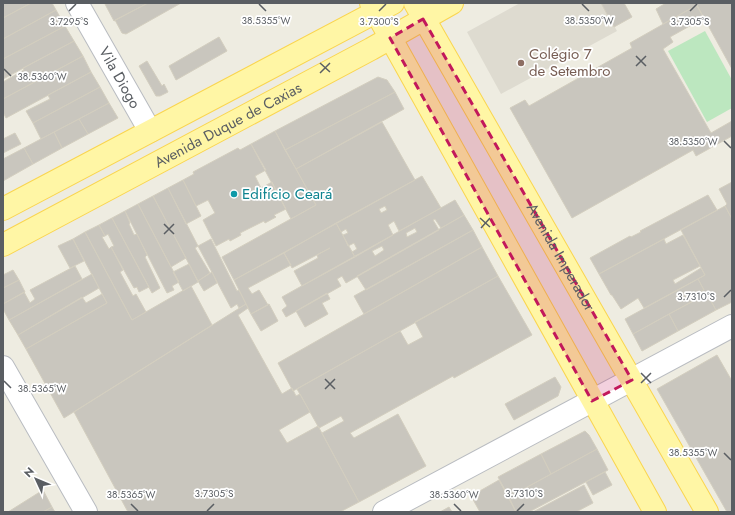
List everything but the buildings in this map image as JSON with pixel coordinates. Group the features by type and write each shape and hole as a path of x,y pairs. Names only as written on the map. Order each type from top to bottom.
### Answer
{"main road":[{"name":"Avenida Duque de Caxias","path":"3,245 390,38 419,11 452,3"},
{"name":"Avenida Duque de Caxias","path":"3,209 380,6"},
{"path":"380,6 390,38 655,512"},
{"name":"Avenida Imperador","path":"419,11 707,512"}],"street":[{"name":"Vila Diogo","path":"77,3 150,131"},
{"path":"384,512 732,326"},
{"path":"3,367 86,512"}],"highlighted area":[{"path":"423,19 632,380 592,401 390,38"}],"shaded area":[{"name":"Colégio 7 de Setembro","path":"520,3 601,3 617,31 501,94 467,32"}],"green space":[{"path":"705,31 732,80 732,108 707,122 668,51"}],"place":[{"name":"Colégio 7 de Setembro","path":"521,63"},
{"name":"Edifício Ceará","path":"234,194"}]}
